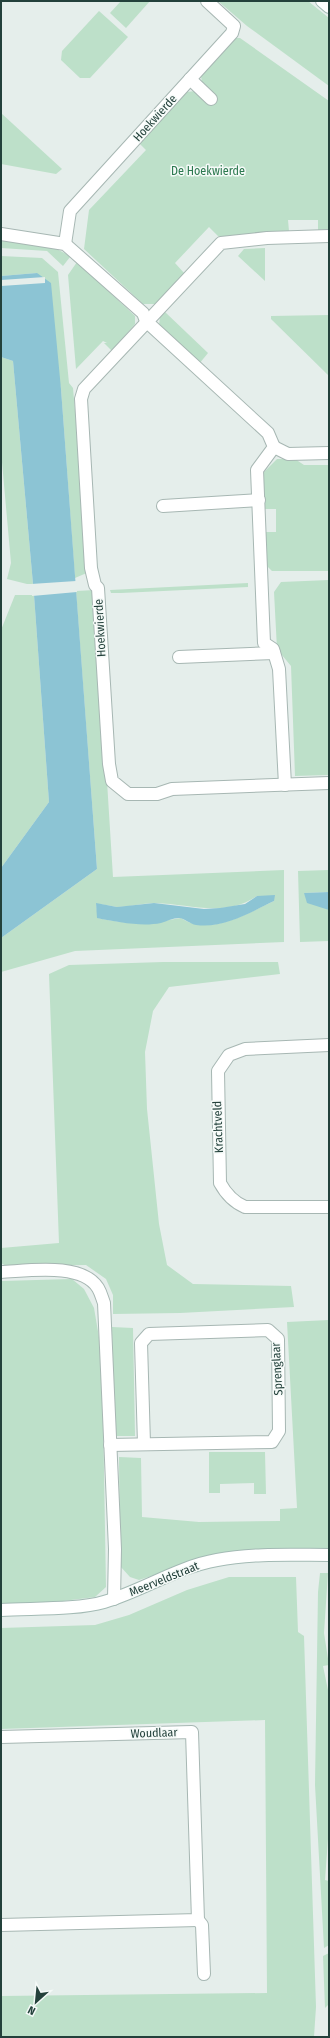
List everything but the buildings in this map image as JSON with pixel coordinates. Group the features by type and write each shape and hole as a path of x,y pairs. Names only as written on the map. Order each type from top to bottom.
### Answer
{"street":[{"name":"Hoekwierde","path":"65,244 70,211 89,188 232,33 234,26 207,1"},
{"path":"322,1 329,7"},
{"path":"190,79 211,99"},
{"path":"1,234 65,244 143,313 146,322 268,433 274,447 288,454 329,453"},
{"name":"Hoekwierde","path":"329,236 267,238 221,243 84,389 81,399 91,568 95,585 98,588 109,764 112,781 128,794 157,794 172,789 329,783"},
{"path":"274,447 257,470 264,643 273,649 278,669 285,785"},
{"path":"163,506 259,500"},
{"path":"179,657 274,653"},
{"name":"Krachtveld","path":"329,1045 245,1049 229,1055 218,1071 217,1087 220,1183 227,1196 245,1207 329,1207"},
{"path":"1,1272 72,1271 86,1278 98,1287 104,1303 114,1549 114,1599"},
{"name":"Sprenglaar","path":"110,1445 272,1442 279,1431 278,1339 268,1330 149,1334 141,1343 144,1444"},
{"name":"Meerveldstraat","path":"1,1610 78,1606 101,1603 114,1599 166,1576 216,1560 291,1555 329,1555"},
{"name":"Woudlaar","path":"1,1737 192,1732 198,1920 202,1925 204,1974"},
{"path":"1,1925 198,1920"}],"green space":[{"path":"121,1 150,1 126,28 110,13"},
{"path":"218,1 308,1 329,18 329,86 247,26"},
{"path":"99,11 128,37 90,78 80,78 61,60 62,51"},
{"name":"De Hoekwierde","path":"234,38 240,38 329,101 329,229 318,230 318,220 288,220 289,231 219,237 209,227 175,263 185,274 157,304 143,304 84,249 89,210 146,150 139,143 186,92 196,91 202,83 201,76"},
{"path":"1,113 62,169 56,174 1,164"},
{"path":"1,240 55,248 70,257 63,266 47,251 1,248"},
{"path":"265,248 265,281 238,256 244,249"},
{"path":"1,256 42,258 58,272 69,383 73,388 89,572 75,578 61,389 37,273 1,276"},
{"path":"77,262 135,316 135,324 112,351 104,343 107,343 103,341 76,369 68,275"},
{"path":"165,312 208,353 199,364 159,326 160,316"},
{"path":"329,315 329,376 271,319 271,316"},
{"path":"1,357 13,361 33,584 7,579 11,563 1,451"},
{"path":"277,459 295,459 304,465 329,465 329,571 272,571 267,566 265,532 276,532 276,509 265,509 263,473"},
{"path":"329,580 329,775 295,776 291,666 277,649 274,592 281,582"},
{"path":"248,583 248,587 121,593 111,593 110,590"},
{"path":"95,590 113,877 284,870 284,942 75,951 1,972 1,938 97,869 76,591","holes":["257,896 274,901 241,917 216,924 204,925 192,923 181,918 159,922 140,923 120,922 98,918 96,904 117,907 155,903 219,908 232,907"]},
{"path":"15,595 34,595 49,802 1,868 1,630"},
{"path":"329,870 329,892 304,893 329,910 329,941 300,942 298,871"},
{"path":"163,962 278,962 280,974 169,987 153,1011 145,1052 147,1109 159,1224 167,1265 193,1284 291,1286 294,1307 180,1313 113,1314 113,1295 106,1279 86,1265 6,1266 1,1263 1,1248 59,1243 49,974 69,965"},
{"path":"72,1279 84,1289 94,1308 102,1355 106,1587 95,1597 55,1602 1,1604 1,1281"},
{"path":"329,1320 329,1548 211,1556 139,1580 130,1577 120,1566 119,1457 141,1458 142,1517 199,1522 280,1521 280,1509 297,1508 287,1322"},
{"path":"112,1327 133,1328 135,1436 114,1436"},
{"path":"209,1452 265,1452 266,1494 254,1494 254,1483 220,1484 220,1493 209,1493"},
{"path":"320,1573 328,1573 324,1633 329,1665 323,1666 329,1695 329,1825 325,1880 329,1881 329,1945 324,1948 315,1785 318,1592"},
{"path":"229,1577 296,1577 298,1632 304,1636 316,2007 314,2037 1,2037 1,1996 267,1993 265,1720 1,1729 1,1628 95,1625 129,1615 187,1590"},
{"path":"329,1953 329,2004 325,2008 323,1956"}],"water":[{"path":"37,273 51,283 61,389 97,869 1,938 1,868 49,802 34,595 13,361 1,357 1,276"},
{"path":"329,892 329,910 307,903 304,893"},
{"path":"275,895 274,901 236,919 206,926 196,925 179,918 161,923 138,924 97,918 96,903 117,907 154,903 204,909 245,904 257,896"}],"pier":[{"path":"45,277 45,283 1,286 1,280"},
{"path":"76,581 77,592 32,596 31,584"}]}
